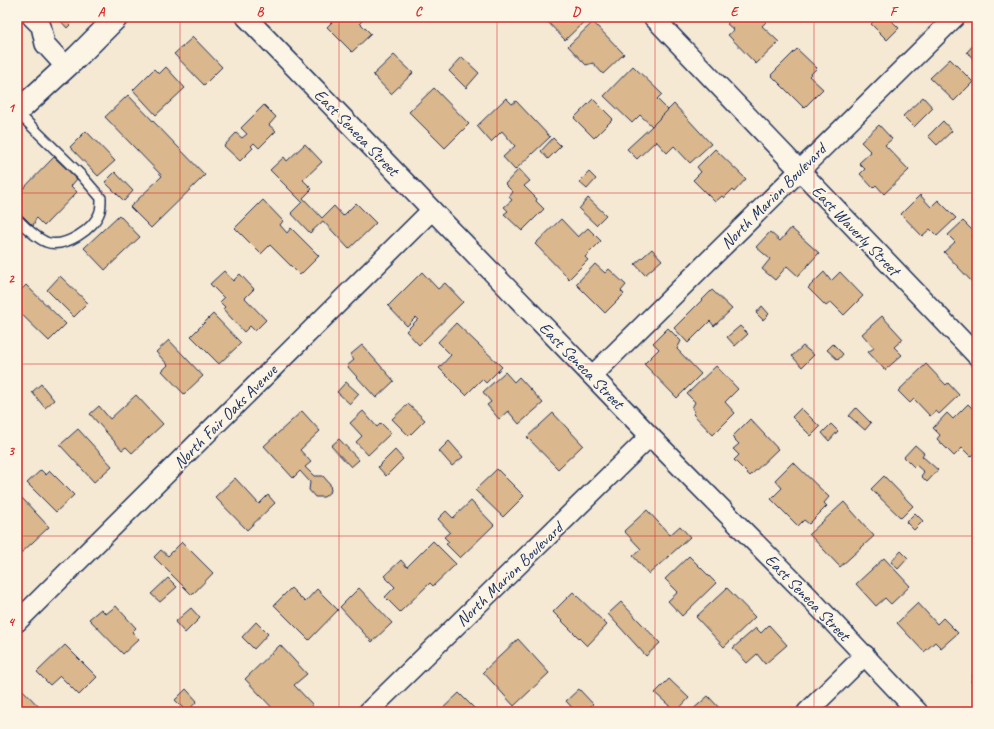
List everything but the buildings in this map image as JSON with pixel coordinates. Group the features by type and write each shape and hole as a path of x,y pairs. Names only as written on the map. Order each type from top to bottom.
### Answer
{"street":[{"path":"32,17 41,26 45,44 66,67"},
{"path":"17,112 117,17"},
{"name":"East Seneca Street","path":"246,17 593,375 650,436 808,596 918,712"},
{"name":"East Waverly Street","path":"652,17 977,356"},
{"name":"North Marion Boulevard","path":"593,375 955,17"},
{"name":"North Fair Oaks Avenue","path":"17,622 432,210"},
{"name":"North Marion Boulevard","path":"368,712 650,436"},
{"path":"807,712 865,655"}],"lane":[{"path":"17,112 81,175 101,198 100,211 92,224 83,233 61,243 46,242 17,219"}]}
